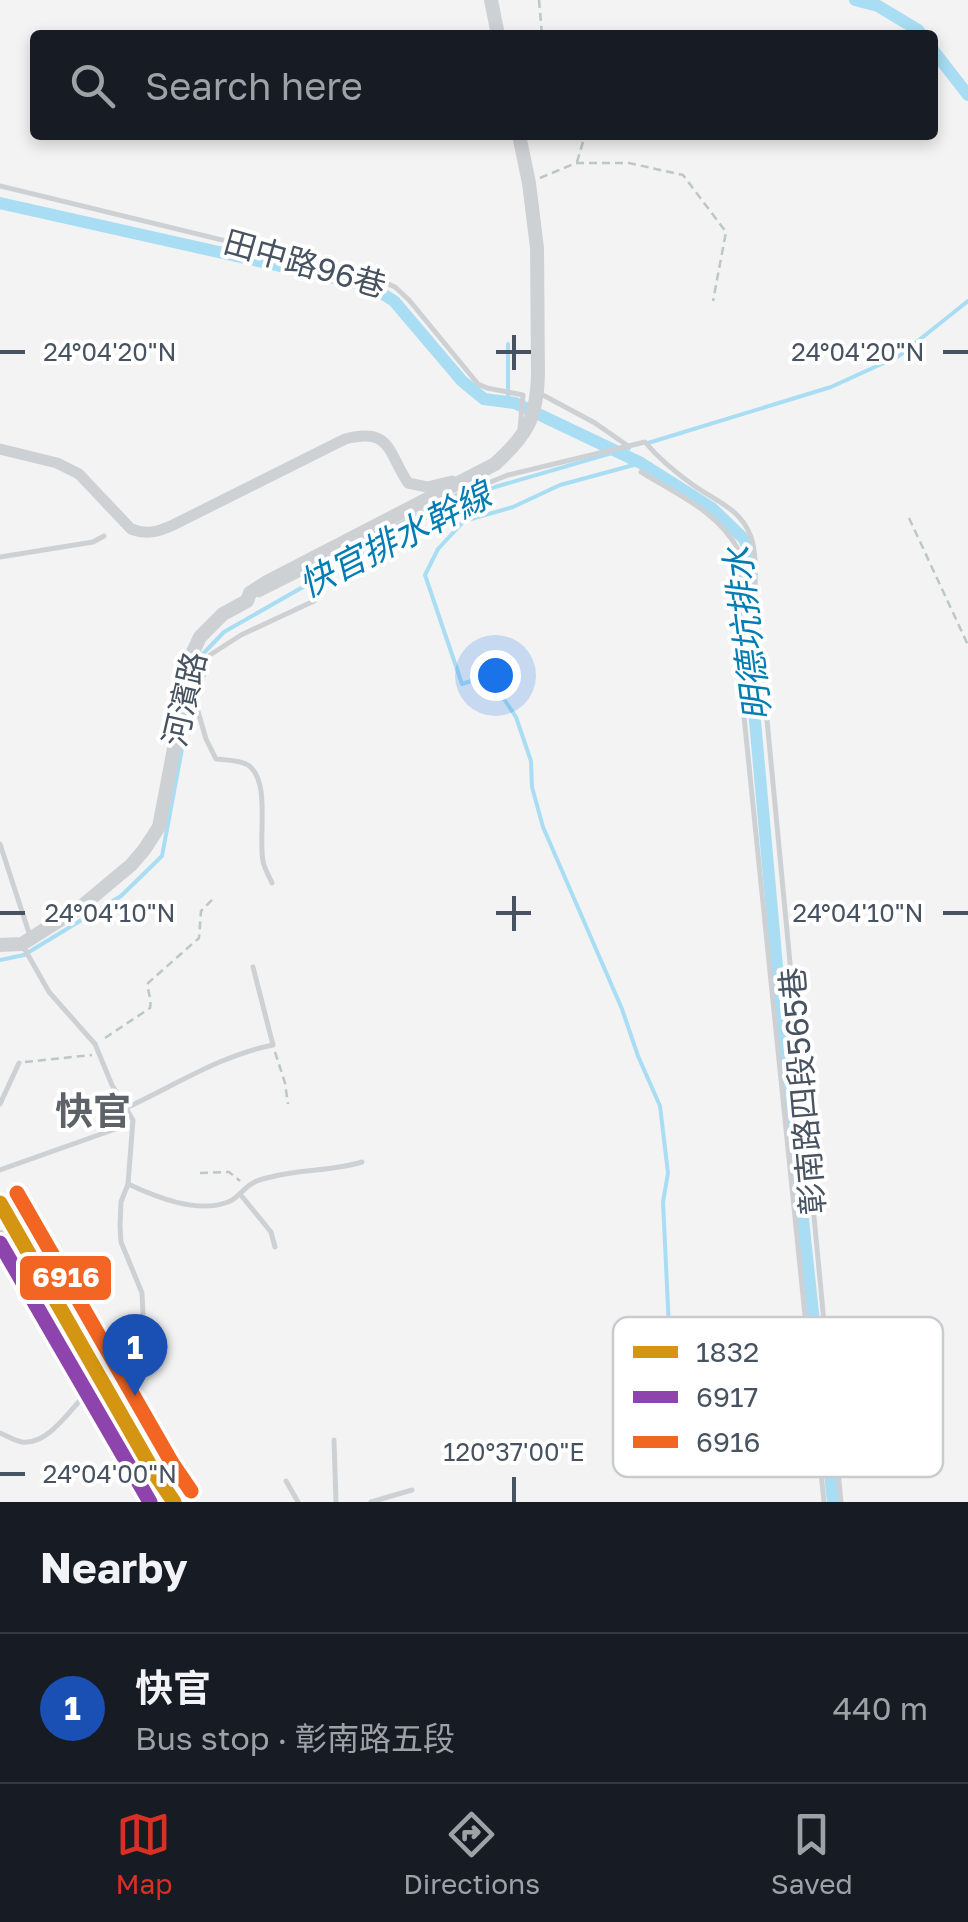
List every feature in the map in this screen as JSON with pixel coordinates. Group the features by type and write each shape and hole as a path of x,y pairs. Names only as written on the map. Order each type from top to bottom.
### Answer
{"main road":[{"path":"0,1202 174,1502"},
{"path":"0,1240 128,1466 153,1502"}],"street":[{"path":"491,0 497,30"},
{"path":"519,442 538,392 537,248 530,183 520,140"},
{"path":"0,449 57,462 79,474 131,530 141,533 173,525 360,435 373,435 385,442 408,483 427,487 463,479"},
{"name":"河濱路","path":"27,942 82,906 131,865 158,826 192,654 200,637 223,614 247,601 250,593 267,582 495,464 519,442"},
{"path":"0,945 27,942"}],"lane":[{"name":"田中路96巷","path":"0,186 370,276 394,287 478,384 523,394 519,442"},
{"path":"538,392 596,422 628,446"},
{"name":"彰南路四段565巷","path":"628,446 646,442 659,459 742,518 750,534 824,1317"},
{"path":"247,601 458,495 508,475 628,446"},
{"path":"641,472 712,516 730,533 739,551 741,686 805,1317"},
{"path":"0,556 93,542 104,536"},
{"path":"739,563 755,563"},
{"path":"178,720 194,704 210,656 241,635 314,600"},
{"path":"194,704 216,759 242,762 257,777 261,790 262,862 272,884"},
{"path":"0,844 27,942 50,992 95,1044 133,1120 128,1184 121,1202 121,1242 142,1293 144,1336 142,1350 131,1364 104,1383"},
{"path":"126,1108 218,1063 273,1046 253,967"},
{"path":"0,1104 19,1063"},
{"path":"0,1170 122,1127"},
{"path":"128,1184 153,1196 194,1205 231,1202 256,1181 282,1174 341,1169 362,1162"},
{"path":"240,1194 270,1232 274,1247"},
{"path":"0,1433 22,1442 36,1441 87,1393"},
{"path":"334,1440 336,1502"},
{"path":"821,1477 824,1502"},
{"name":"彰南路四段565巷","path":"840,1477 842,1502"},
{"path":"286,1482 298,1502"},
{"path":"371,1502 412,1490"}],"path":[{"path":"538,0 541,30"},
{"path":"576,163 583,140"},
{"path":"530,183 576,163 629,163 684,175 726,232 713,301"},
{"path":"908,518 968,645"},
{"path":"95,1044 150,1008 148,983 198,938 200,910 213,899"},
{"path":"273,1046 288,1104"},
{"path":"19,1063 100,1054"},
{"path":"200,1174 229,1172 246,1188"}],"waterway":[{"path":"855,0 878,6 918,30"},
{"path":"938,56 968,95"},
{"name":"明德坑排水","path":"0,203 370,286 394,301 462,381 484,399 515,403 641,463 712,508 744,539 751,676 813,1317"},
{"name":"快官排水幹線","path":"648,443 831,387 899,356 968,301"},
{"path":"508,344 508,402"},
{"name":"快官排水幹線","path":"0,960 24,955 121,896 162,856 199,658 224,632 419,521 495,487 629,448"},
{"path":"641,463 560,485 513,507 464,521 438,549 425,575 462,684 493,674 516,717 531,761 532,787 543,827 660,1106 668,1173 663,1202 668,1317"},
{"name":"明德坑排水","path":"830,1477 833,1502"}],"transit line":[{"name":"6916","path":"17,1193 191,1491"},
{"name":"1832","path":"0,1203 174,1502"},
{"name":"6917","path":"0,1243 150,1502"}],"place":[{"name":"快官","path":"135,1396"}],"district":[{"name":"快官","path":"93,1112"}]}
